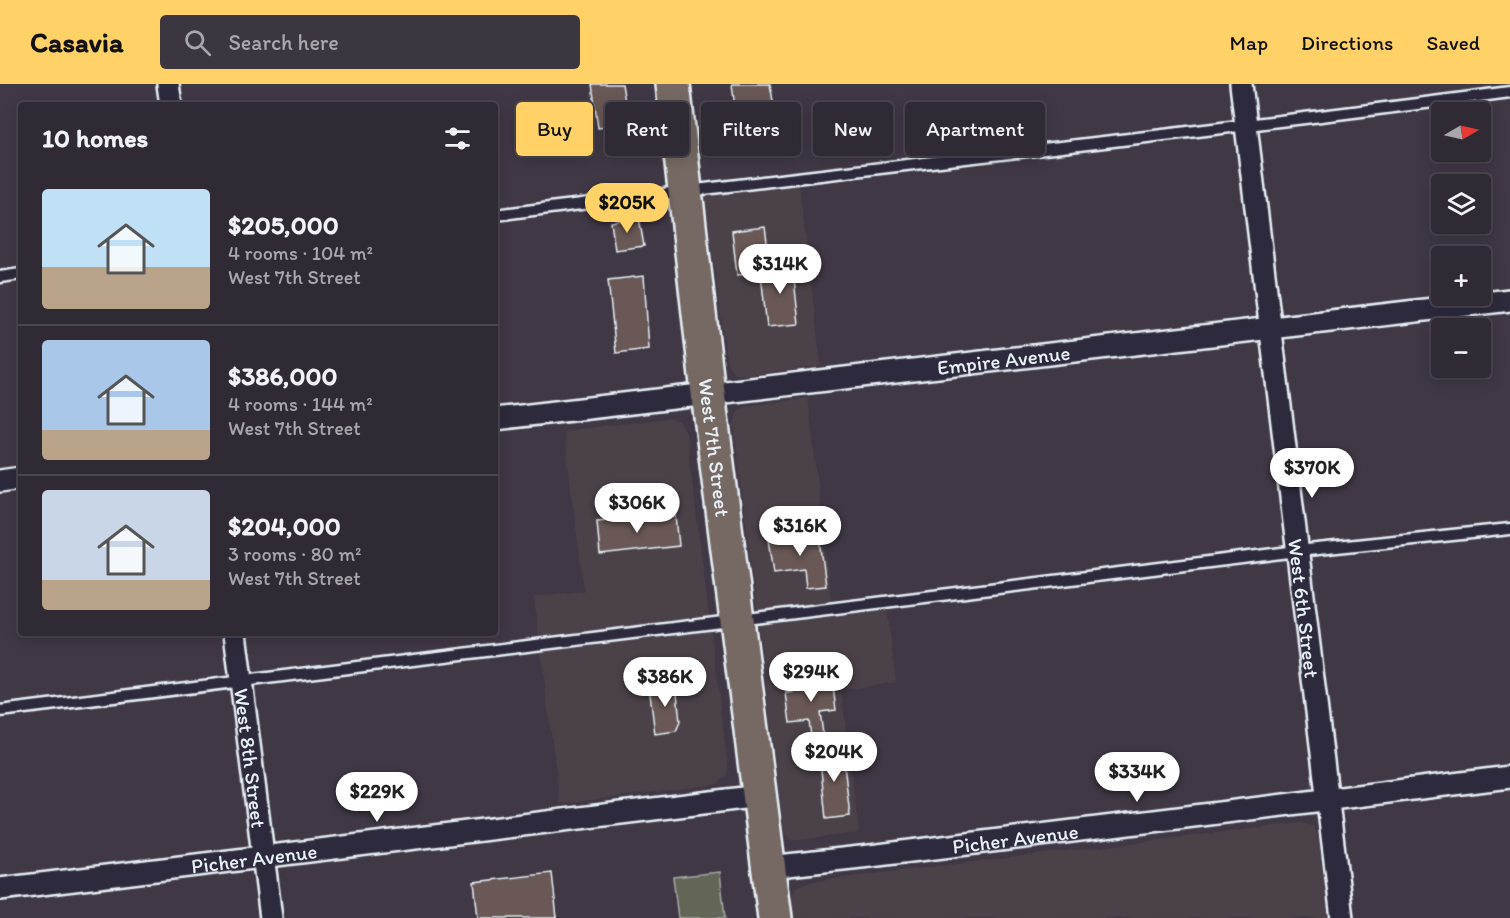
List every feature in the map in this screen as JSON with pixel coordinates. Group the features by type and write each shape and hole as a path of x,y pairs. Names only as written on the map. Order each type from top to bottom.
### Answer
{"main road":[{"name":"West 7th Street","path":"673,84 708,393 775,918"}],"street":[{"path":"168,84 171,102"},
{"name":"West 6th Street","path":"1241,84 1342,918"},
{"name":"Empire Avenue","path":"498,419 1510,300"},
{"path":"0,481 18,478"},
{"name":"West 8th Street","path":"235,636 270,918"},
{"name":"Picher Avenue","path":"769,867 1510,777"},
{"name":"Picher Avenue","path":"0,889 759,796"}],"lane":[{"path":"498,215 684,190 1510,92"},
{"path":"0,277 18,274"},
{"path":"0,711 1298,551 1510,529"}],"shaded area":[{"path":"799,183 821,366 736,374 727,364 705,195"},
{"path":"808,398 833,616 887,609 896,682 841,690 859,833 791,840 784,831 734,425 738,411 745,406"},
{"path":"669,418 679,421 686,432 728,768 726,776 717,784 560,804 534,597 584,591 564,431"},
{"path":"1301,823 1313,826 1318,836 1328,918 794,918 793,893 796,887 808,882"}],"green space":[{"path":"720,872 725,918 678,918 673,877"}],"building":[{"path":"592,84 622,84 625,102 605,102 605,127 598,128"},
{"path":"732,84 770,84 773,102 734,102"},
{"path":"639,217 644,246 615,250 611,222"},
{"path":"765,227 769,257 749,260 751,274 737,275 732,231"},
{"path":"792,262 799,324 767,327 760,266"},
{"path":"644,276 649,349 616,353 608,280"},
{"path":"644,516 645,520 676,516 679,546 600,555 597,521"},
{"path":"819,532 826,586 806,588 804,569 774,573 769,539"},
{"path":"832,679 836,710 820,712 823,734 811,736 809,721 790,723 786,693 794,692 793,684"},
{"path":"676,683 680,722 676,731 655,734 649,686"},
{"path":"842,747 850,816 826,819 819,750"},
{"path":"552,873 557,918 478,918 474,882"}]}
